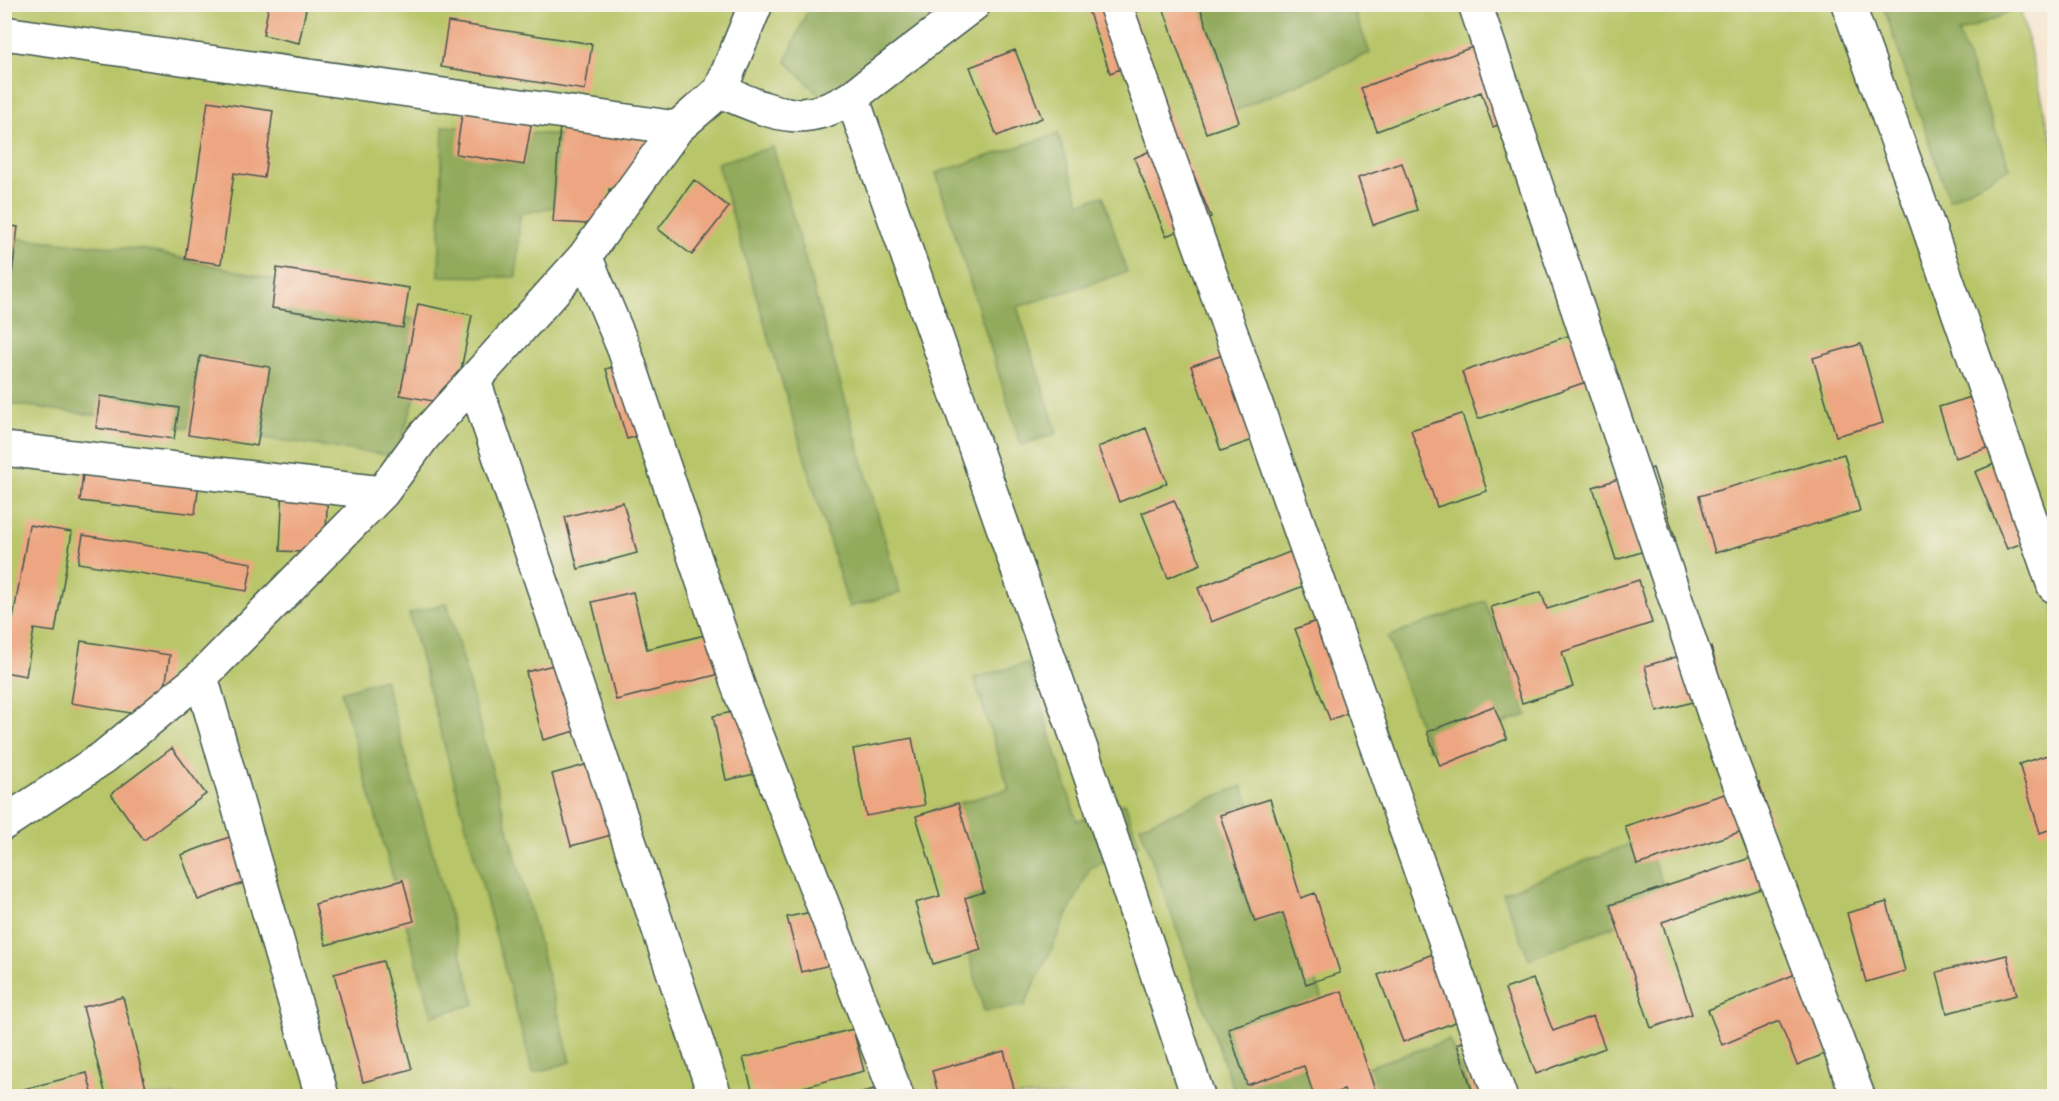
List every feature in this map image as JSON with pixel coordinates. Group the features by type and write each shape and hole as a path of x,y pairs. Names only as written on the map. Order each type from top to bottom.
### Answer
{"street":[{"path":"4,823 104,757 201,677 382,493 423,437 585,256 677,128 720,91 756,4"},
{"path":"720,91 776,113 813,114 852,97 974,4"},
{"path":"1114,4 1500,1096"},
{"path":"1475,4 1722,737 1858,1096"},
{"path":"1848,4 2055,586"},
{"path":"4,33 677,128"},
{"path":"852,97 1090,774 1198,1096"},
{"path":"585,256 624,349 741,694 897,1096"},
{"path":"474,381 715,1096"},
{"path":"4,449 382,493"},
{"path":"201,677 322,1096"}],"green space":[{"path":"5,5 2030,5 2020,8 2054,148 2054,1096 5,1096"},
{"path":"810,5 996,5 838,114 786,61"},
{"path":"1177,5 1352,5 1370,53 1220,117"},
{"path":"1883,5 2020,5 2020,8 1958,33 2010,168 1949,200"},
{"path":"443,126 568,136 581,201 520,214 516,277 439,276"},
{"path":"1058,134 1080,203 1103,196 1127,272 1017,307 1057,433 1021,445 936,173"},
{"path":"773,147 900,593 849,607 717,163"},
{"path":"5,237 146,250 310,288 438,327 396,456 5,403"},
{"path":"1485,601 1527,715 1429,750 1388,637"},
{"path":"447,603 571,1062 533,1073 409,614"},
{"path":"1028,663 1077,821 1125,803 1139,844 1090,868 1024,1006 984,1011 931,811 1009,789 974,678"},
{"path":"384,679 475,1004 432,1016 341,692"},
{"path":"1242,786 1280,878 1349,1073 1449,1040 1471,1096 1236,1096 1140,826"},
{"path":"1645,838 1670,904 1529,959 1503,893"}],"building":[{"path":"269,4 307,4 299,43 263,35"},
{"path":"1086,4 1130,4 1150,58 1110,73"},
{"path":"1162,4 1199,4 1239,122 1206,133"},
{"path":"448,22 592,44 585,90 441,67"},
{"path":"1497,38 1521,116 1493,127 1481,92 1377,131 1361,88"},
{"path":"1015,50 1042,118 997,136 970,67"},
{"path":"1156,83 1211,217 1166,236 1134,158 1159,147"},
{"path":"208,101 273,111 264,178 234,173 221,264 185,259"},
{"path":"463,108 532,120 524,165 456,154"},
{"path":"560,124 648,130 644,191 609,189 606,225 553,222"},
{"path":"1402,163 1417,210 1373,225 1358,178"},
{"path":"694,180 729,207 692,255 658,229"},
{"path":"4,225 18,227 10,289 4,288"},
{"path":"277,268 409,288 403,328 272,308"},
{"path":"418,304 472,315 454,405 400,395"},
{"path":"1600,325 1615,372 1478,419 1462,372"},
{"path":"1861,344 1883,423 1836,436 1813,358"},
{"path":"1249,346 1279,431 1221,451 1191,366"},
{"path":"200,356 270,367 257,446 188,435"},
{"path":"643,358 663,428 627,439 606,369"},
{"path":"1987,392 2004,443 1955,458 1939,407"},
{"path":"100,396 179,408 174,439 96,428"},
{"path":"1462,414 1487,491 1437,507 1411,430"},
{"path":"1146,428 1167,483 1119,502 1098,447"},
{"path":"1844,454 1860,511 1715,553 1699,496"},
{"path":"85,455 201,468 195,514 80,501"},
{"path":"2006,459 2038,537 2007,549 1975,472"},
{"path":"1653,468 1676,541 1616,560 1593,487"},
{"path":"283,484 328,486 325,553 280,551"},
{"path":"1174,500 1201,564 1168,578 1142,513"},
{"path":"623,502 637,553 578,569 565,517"},
{"path":"29,525 72,532 55,632 34,629 26,676 4,672 4,618 13,619"},
{"path":"83,535 252,563 247,591 78,563"},
{"path":"1315,542 1329,576 1211,622 1198,588"},
{"path":"1639,580 1652,623 1562,652 1573,687 1522,703 1491,607 1541,592 1547,609"},
{"path":"633,592 647,649 734,628 744,668 616,700 592,602"},
{"path":"1341,612 1375,702 1330,720 1295,629"},
{"path":"81,641 170,655 160,718 71,703"},
{"path":"1711,647 1724,693 1657,712 1645,666"},
{"path":"577,659 594,726 543,740 526,672"},
{"path":"1494,706 1507,739 1440,766 1427,732"},
{"path":"752,708 765,772 726,780 713,716"},
{"path":"912,738 925,805 866,816 853,749"},
{"path":"172,748 206,794 144,840 111,794"},
{"path":"2054,753 2054,828 2040,833 2019,764"},
{"path":"607,759 626,831 571,846 552,774"},
{"path":"1759,783 1771,822 1637,865 1625,826"},
{"path":"1270,799 1301,898 1315,893 1340,973 1306,984 1283,913 1255,922 1220,815"},
{"path":"958,803 984,892 965,898 981,950 933,964 915,903 940,896 916,816"},
{"path":"240,833 257,878 198,900 181,855"},
{"path":"1780,848 1790,879 1662,922 1692,1014 1651,1028 1610,905"},
{"path":"403,880 414,921 326,945 315,904"},
{"path":"1887,902 1905,971 1866,982 1847,913"},
{"path":"817,911 830,965 801,972 787,917"},
{"path":"1446,949 1471,1016 1403,1042 1378,975"},
{"path":"2007,955 2017,995 1947,1013 1937,972"},
{"path":"383,961 412,1069 363,1082 334,974"},
{"path":"1820,964 1852,1043 1797,1065 1779,1021 1722,1045 1708,1010"},
{"path":"1533,979 1553,1031 1593,1016 1605,1048 1536,1074 1505,989"},
{"path":"1342,991 1377,1096 1346,1096 1344,1090 1324,1096 1314,1096 1304,1066 1247,1085 1228,1028"},
{"path":"123,997 148,1096 106,1096 83,1007"},
{"path":"853,1029 864,1071 770,1096 754,1096 743,1058"},
{"path":"1487,1034 1507,1096 1474,1096 1457,1044"},
{"path":"1004,1051 1016,1096 939,1096 932,1071"},
{"path":"87,1073 93,1096 4,1096 4,1094"},
{"path":"874,1089 876,1096 850,1096"}]}
